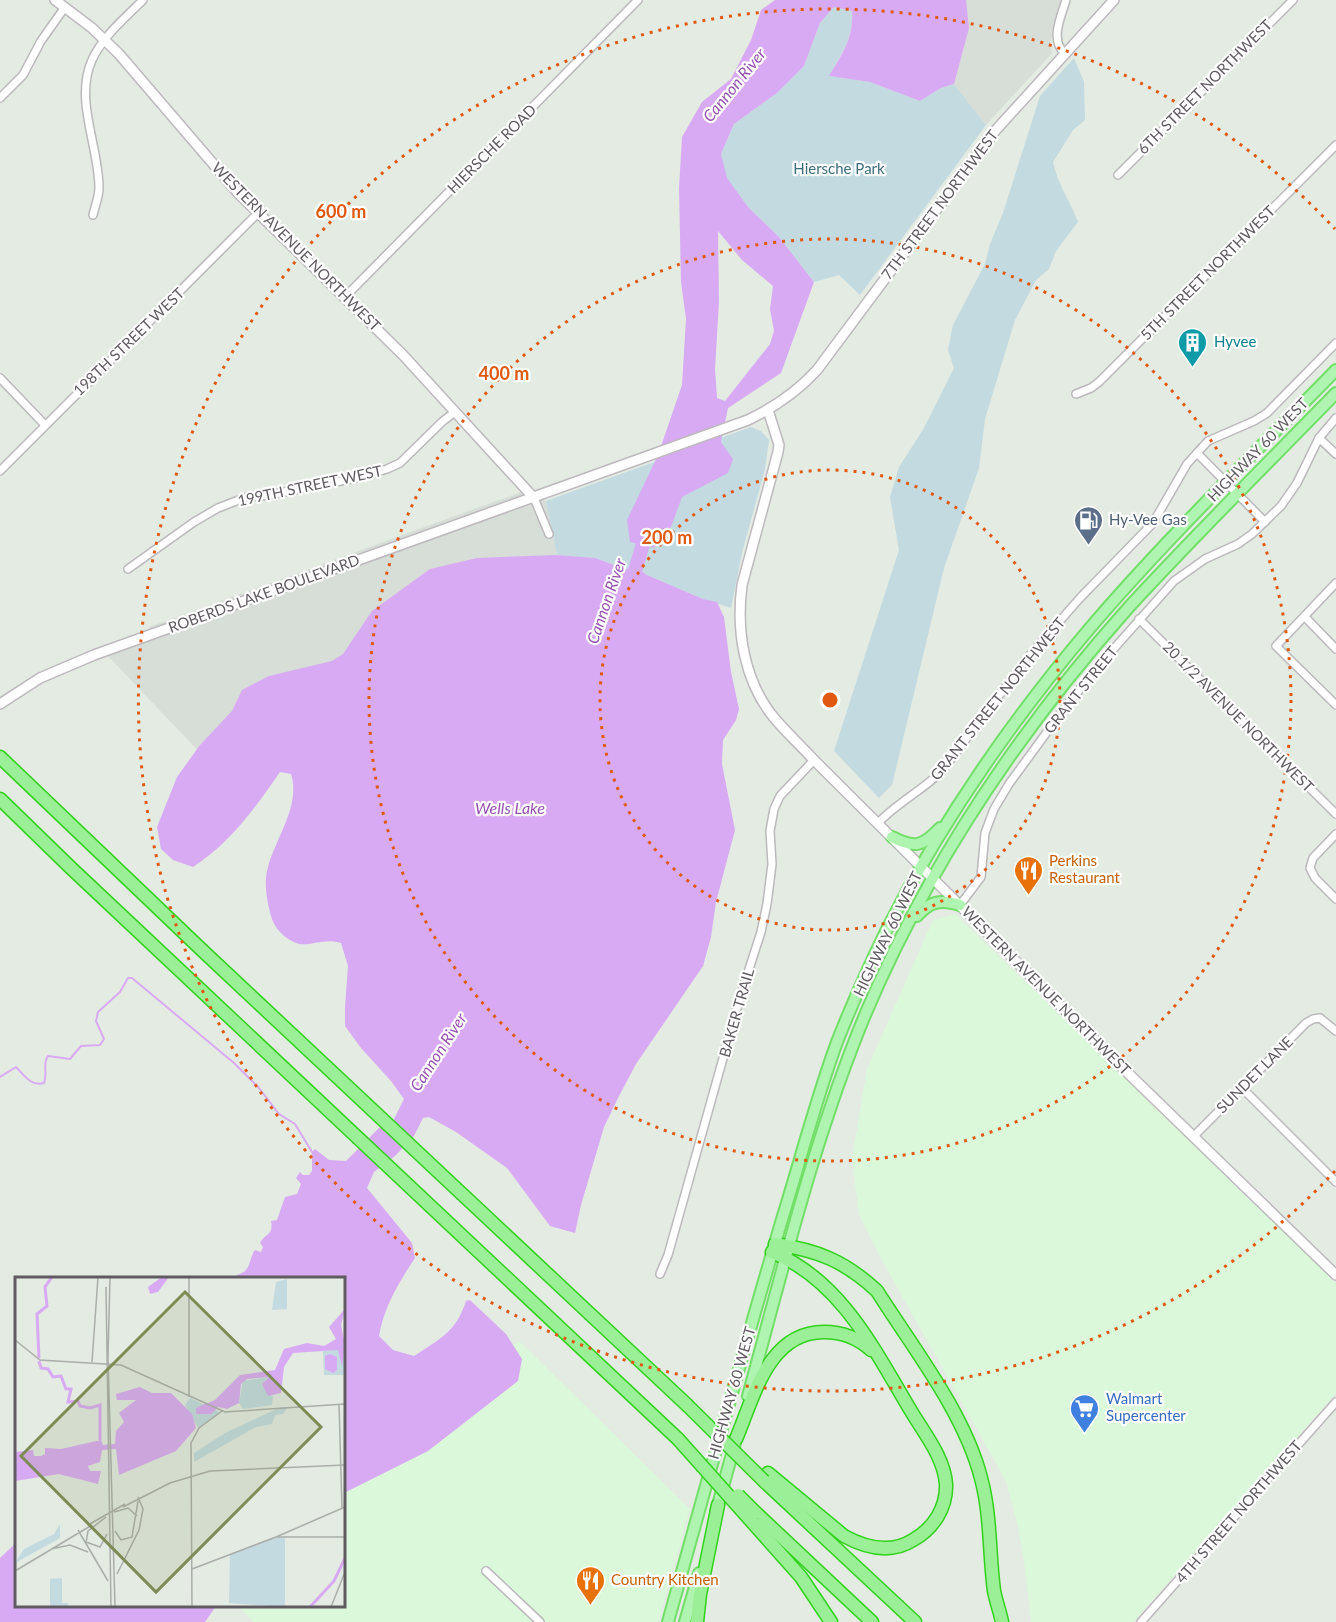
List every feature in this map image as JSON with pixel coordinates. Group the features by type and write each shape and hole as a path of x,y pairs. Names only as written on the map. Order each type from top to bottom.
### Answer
{"highway":[{"path":"0,758 417,1153 766,1477 915,1622"},
{"path":"0,799 678,1439 754,1518 872,1622"},
{"path":"773,1248 788,1252 817,1252 846,1266 877,1291 947,1401 971,1446 981,1478 989,1525 994,1593 1002,1622"},
{"path":"766,1477 844,1536 856,1543 883,1549 910,1542 932,1525 944,1501 946,1487 945,1473 940,1460 866,1335 826,1288 803,1269 788,1252"},
{"path":"736,1439 765,1370 777,1353 793,1340 813,1333 835,1332 861,1342 881,1362"},
{"path":"697,1622 700,1594 718,1505"},
{"path":"754,1518 801,1577 831,1622"}],"main road":[{"name":"HIGHWAY 60 WEST","path":"668,1622 773,1248 827,1071 843,1026 883,938 921,867 958,807 1002,741 1045,683 1091,627 1226,482 1336,370"},
{"name":"HIGHWAY 60 WEST","path":"685,1622 818,1148 844,1068 868,1009 905,930 933,878 1006,764 1072,676 1136,600 1336,393"},
{"path":"892,837 904,844 920,844 935,833 958,807"},
{"path":"905,930 931,903 948,901 960,905"}],"street":[{"name":"WESTERN AVENUE NORTHWEST","path":"56,0 105,40 139,75 225,178 411,364 534,498"},
{"path":"93,215 99,186 85,96 86,84 92,60 105,40 142,0"},
{"name":"HIERSCHE ROAD","path":"345,297 638,0"},
{"path":"1064,53 1058,47 1057,41 1066,0"},
{"name":"7TH STREET NORTHWEST","path":"534,498 731,426 768,410 787,398 817,370 995,131 1114,0"},
{"name":"6TH STREET NORTHWEST","path":"1118,175 1293,0"},
{"path":"0,98 23,75 41,41 65,7"},
{"name":"5TH STREET NORTHWEST","path":"1076,394 1100,382 1336,145"},
{"name":"198TH STREET WEST","path":"0,471 258,213"},
{"name":"GRANT STREET NORTHWEST","path":"878,823 891,810 923,788 941,772 1029,656 1080,598 1153,523 1186,464 1208,441 1267,413 1336,343"},
{"path":"0,378 45,425"},
{"name":"WESTERN AVENUE NORTHWEST","path":"768,410 779,444 778,452 742,585 739,606 745,656 763,701 775,718 814,760 1192,1137 1336,1275"},
{"name":"199TH STREET WEST","path":"128,569 194,522 218,508 244,498 356,478 400,463 455,412"},
{"name":"GRANT STREET","path":"960,905 981,877 985,833 1000,798 1066,706 1174,581 1205,559 1238,544 1265,522 1290,495 1319,438 1336,418"},
{"path":"1319,438 1336,454"},
{"path":"1197,453 1265,522"},
{"path":"534,498 549,534"},
{"name":"ROBERDS LAKE BOULEVARD","path":"0,704 40,678 94,655 534,498"},
{"path":"1336,583 1276,646 1336,705"},
{"path":"1305,617 1336,649"},
{"name":"20 1/2 AVENUE NORTHWEST","path":"1139,619 1336,814"},
{"name":"BAKER TRAIL","path":"660,1274 669,1255 741,994 761,932 772,864 770,831 774,809 780,796 814,760"},
{"path":"1336,834 1313,858 1310,868 1315,878 1336,898"},
{"name":"SUNDET LANE","path":"1192,1137 1306,1023 1320,1018 1336,1031"},
{"path":"1242,1088 1336,1182"},
{"name":"4TH STREET NORTHWEST","path":"1142,1622 1336,1402"},
{"path":"486,1571 540,1622"}],"shaded area":[{"path":"946,0 1062,0 1050,44 1052,53 986,125 954,84 956,12"},
{"path":"521,492 546,501 557,555 206,759 108,656 153,640 149,627"},
{"path":"955,914 1336,1282 1336,1393 1133,1622 1031,1622 1018,1526 1006,1481 859,1215 852,1159 867,1069 933,920"},
{"path":"520,1342 690,1509 658,1622 254,1622 239,1607 345,1607 345,1436 380,1399"}],"green space":[{"name":"Hiersche Park","path":"834,7 852,11 852,21 849,38 830,76 870,82 920,101 941,88 954,84 986,125 860,295 839,275 814,282 779,237 748,207 726,178 721,154 734,124 777,93 804,66 820,23"},
{"path":"1074,58 1084,82 1085,120 1073,130 1053,162 1078,222 1056,251 1049,269 1036,280 1015,320 985,419 979,468 944,568 892,785 879,798 834,751 899,550 890,497 899,467 924,428 954,368 948,350 953,325 985,264 1040,96"},
{"path":"751,427 761,431 769,440 765,469 742,553 731,608 703,599 647,575 637,568 625,569 594,558 557,555 546,501"}],"water":[{"path":"775,0 966,0 969,28 954,84 941,88 920,101 870,82 829,76 849,38 852,21 852,11 834,7 820,23 804,66 777,93 734,124 721,154 727,178 748,207 779,237 814,282 781,373 728,408 721,442 733,459 728,473 682,497 671,527 654,548 630,542 627,520 658,455 682,385 686,319 681,282 679,188 682,137 702,102 731,79 751,40 761,10","holes":["718,231 742,260 773,286 770,309 774,331 770,344 725,401 717,398 715,369 719,302"]},
{"name":"Wells Lake","path":"557,555 595,558 625,569 637,568 647,575 703,599 717,602 724,617 731,672 739,709 736,720 723,740 722,764 735,830 716,902 711,937 703,966 636,1064 604,1127 575,1233 550,1226 507,1168 456,1132 429,1117 423,1118 414,1136 395,1156 374,1172 367,1188 412,1243 415,1258 393,1295 384,1315 379,1336 393,1350 414,1356 432,1345 452,1328 466,1301 470,1300 506,1334 522,1359 518,1381 428,1451 345,1492 345,1277 236,1277 245,1271 255,1250 261,1252 263,1247 260,1243 270,1232 271,1221 277,1220 285,1197 297,1194 301,1184 296,1178 300,1172 303,1175 309,1175 312,1171 312,1152 315,1149 329,1160 346,1161 386,1121 391,1125 404,1099 345,1026 348,966 341,943 328,941 296,943 285,937 272,920 267,898 266,877 293,797 291,774 280,772 230,836 193,867 173,860 161,849 157,827 177,777 200,745 232,711 242,690 269,676 332,661 343,654 372,611 430,569 477,558"},
{"path":"15,1544 15,1607 215,1607 205,1622 0,1622 0,1558"}],"waterway":[{"name":"Cannon River","path":"631,584 643,544 651,529"},
{"path":"0,1077 16,1067 32,1082 44,1083 45,1062 48,1056 70,1059 81,1046 100,1045 104,1039 96,1021 98,1012 120,992 128,978 132,978 234,1063 259,1088 279,1114 295,1124 312,1152"}],"place":[{"name":"Hyvee","path":"1193,368"},
{"name":"Hy-Vee Gas","path":"1088,546"},
{"name":"Perkins Restaurant","path":"1028,896"},
{"name":"Walmart Supercenter","path":"1085,1434"},
{"name":"Country Kitchen","path":"590,1606"}]}
